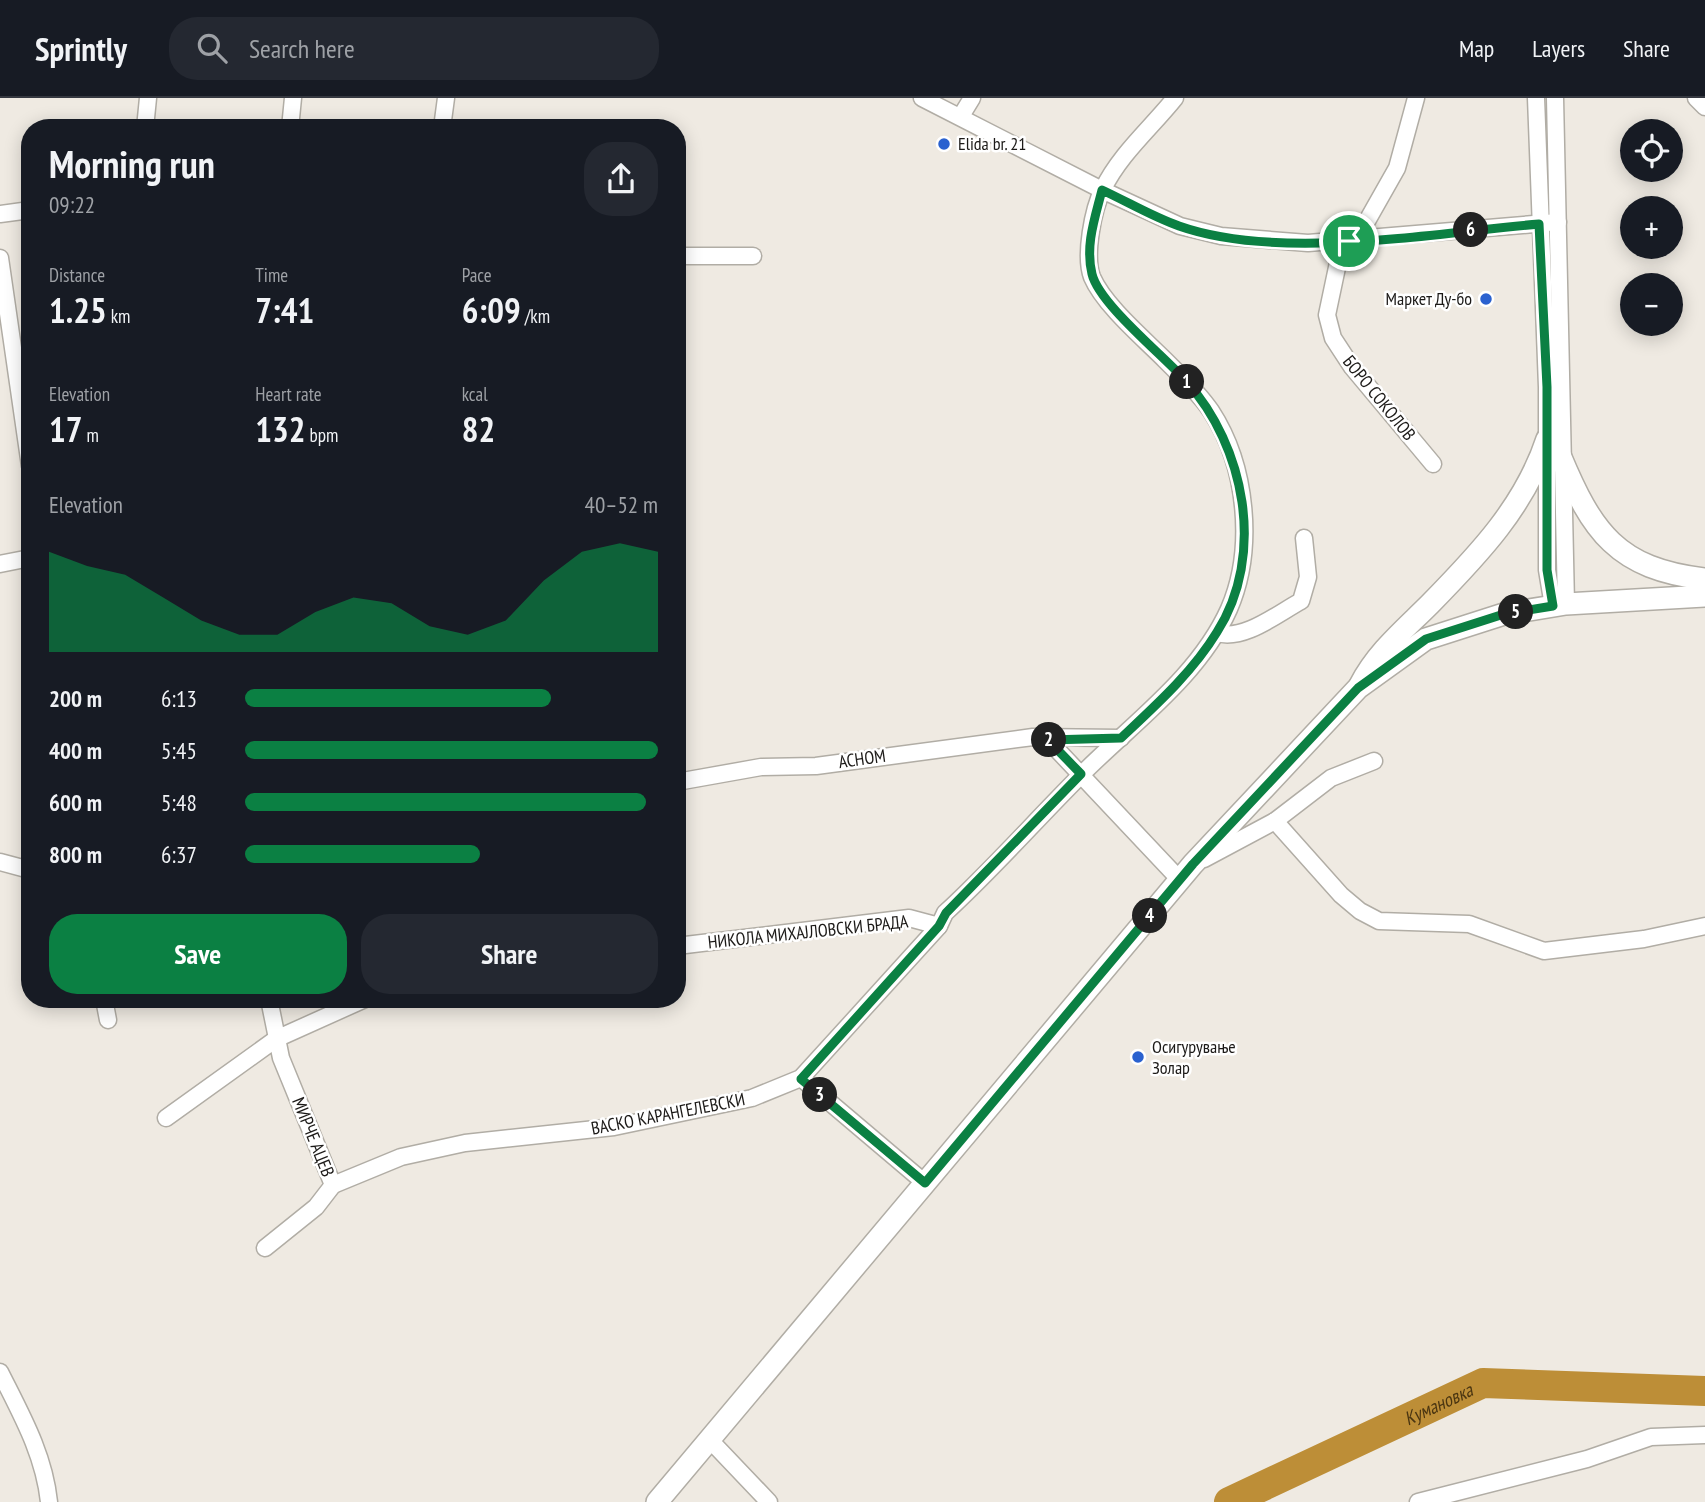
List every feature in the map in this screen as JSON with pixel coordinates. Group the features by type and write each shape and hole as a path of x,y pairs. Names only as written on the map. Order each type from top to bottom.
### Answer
{"main road":[{"path":"1358,688 1373,659 1480,552 1517,505 1536,473 1547,439"},
{"path":"1560,456 1592,524 1608,540 1646,565 1672,576 1705,579"},
{"path":"657,1502 1187,872 1358,688 1426,639 1504,614 1559,605 1705,596"}],"street":[{"path":"146,119 148,98"},
{"path":"291,119 293,98"},
{"path":"443,119 446,98"},
{"path":"922,98 1102,190 1180,226 1220,236 1308,243 1558,222"},
{"path":"961,117 972,98"},
{"path":"939,926 946,913 1081,774 1167,695 1217,633 1230,607 1245,549 1243,509 1228,446 1211,412 1186,381 1107,300 1092,276 1089,244 1102,190 1132,146 1175,98"},
{"name":"БОРО СОКОЛОВ","path":"1416,98 1397,168 1367,221 1349,241 1339,258 1332,278 1327,315 1334,338 1352,366 1433,464"},
{"path":"1536,98 1547,439 1547,570 1559,605"},
{"path":"1555,98 1564,418 1560,456 1559,605"},
{"path":"1696,98 1705,107"},
{"path":"0,214 21,211"},
{"path":"686,256 753,256"},
{"path":"0,258 21,404"},
{"path":"1217,633 1230,636 1245,631 1301,601 1308,577 1304,538"},
{"path":"0,564 21,560"},
{"name":"АСНОМ","path":"686,780 761,768 816,766 1033,737 1048,740 1121,738"},
{"path":"1048,740 1187,872 1275,821 1331,778 1374,761"},
{"path":"1275,821 1341,895 1360,912 1379,921 1469,924 1544,951 1644,939 1705,926"},
{"path":"0,862 21,868"},
{"name":"НИКОЛА МИХАЈЛОВСКИ БРАДА","path":"686,945 909,918 939,926"},
{"name":"ВАСКО КАРАНГЕЛЕВСКИ","path":"333,1185 401,1157 466,1143 614,1127 752,1098 801,1079 939,926"},
{"path":"106,1008 108,1020"},
{"name":"МИРЧЕ АЦЕВ","path":"265,1248 316,1208 333,1185 281,1058 271,1008"},
{"path":"166,1118 276,1039 345,1008"},
{"path":"801,1079 925,1183"},
{"path":"0,1372 29,1430 43,1467 49,1502"},
{"path":"1418,1502 1587,1459 1651,1437 1705,1435"},
{"path":"709,1439 769,1502"}],"waterway":[{"name":"Кумановка","path":"1229,1502 1483,1383 1705,1391"}],"place":[{"name":"Elida br. 21","path":"944,144"},
{"name":"Маркет Ду-бо","path":"1486,299"},
{"name":"Осигурување Золар","path":"1138,1057"}],"route":[{"path":"1102,190 1180,226 1220,236 1308,243 1349,241 1539,224 1547,387 1547,570 1553,606 1504,614 1426,639 1358,688 1193,864 925,1183 801,1079 826,1047 874,999 939,926 946,913 1081,774 1048,740 1121,738 1167,695 1217,633 1230,607 1245,549 1243,509 1237,479 1228,446 1211,412 1186,381 1107,300 1092,276 1089,244 1102,190"}]}
